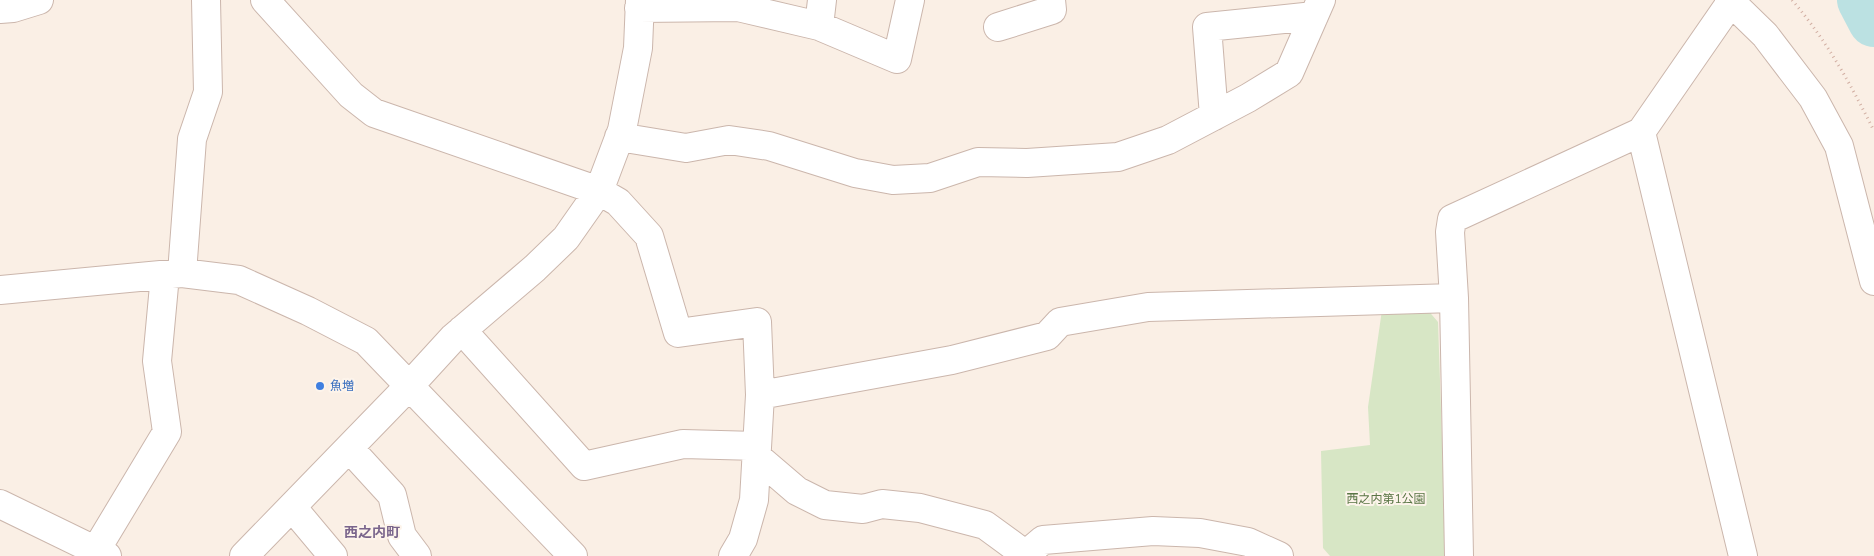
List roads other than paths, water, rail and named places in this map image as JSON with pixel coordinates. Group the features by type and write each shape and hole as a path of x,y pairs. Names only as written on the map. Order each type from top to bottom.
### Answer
{"street":[{"path":"0,8 13,8 39,0"},
{"path":"0,504 101,553 167,432 157,361 174,274 192,139 208,92 206,0"},
{"path":"265,0 351,95 374,114 599,191 618,202 649,236 678,333 757,322 760,395 754,500 743,539 733,556"},
{"path":"244,556 462,330 535,268 566,238 599,191 619,137 638,48 639,4 738,7 820,13 897,59 910,0"},
{"path":"998,27 1052,10 1051,0"},
{"path":"1459,556 1454,298 1450,232 1452,219 1641,132 1730,1 1765,35 1813,98 1834,138 1841,156 1874,281"},
{"path":"619,137 686,148 729,140 769,146 855,173 893,180 930,178 978,162 1027,163 1118,157 1168,140 1289,73 1318,8"},
{"path":"1214,116 1207,27 1318,8"},
{"path":"1641,132 1743,556"},
{"path":"0,290 174,274 239,280 308,311 366,341 410,386 558,551"},
{"path":"760,395 952,360 1047,336 1060,322 1148,307 1454,298"},
{"path":"462,330 584,466 683,444 756,451 796,491 825,505 863,509 882,504 920,508 985,524 1025,556 1043,540 1153,531 1200,533 1248,542 1279,556"},
{"path":"349,448 392,495 402,536 417,556"},
{"path":"292,507 333,556"}],"waterway":[{"path":"1863,0 1874,21"}],"place":[{"name":"魚増","path":"320,386"}],"district":[{"name":"西之内町","path":"372,532"}],"park label":[{"name":"西之内第1公園","path":"1386,499"}]}
